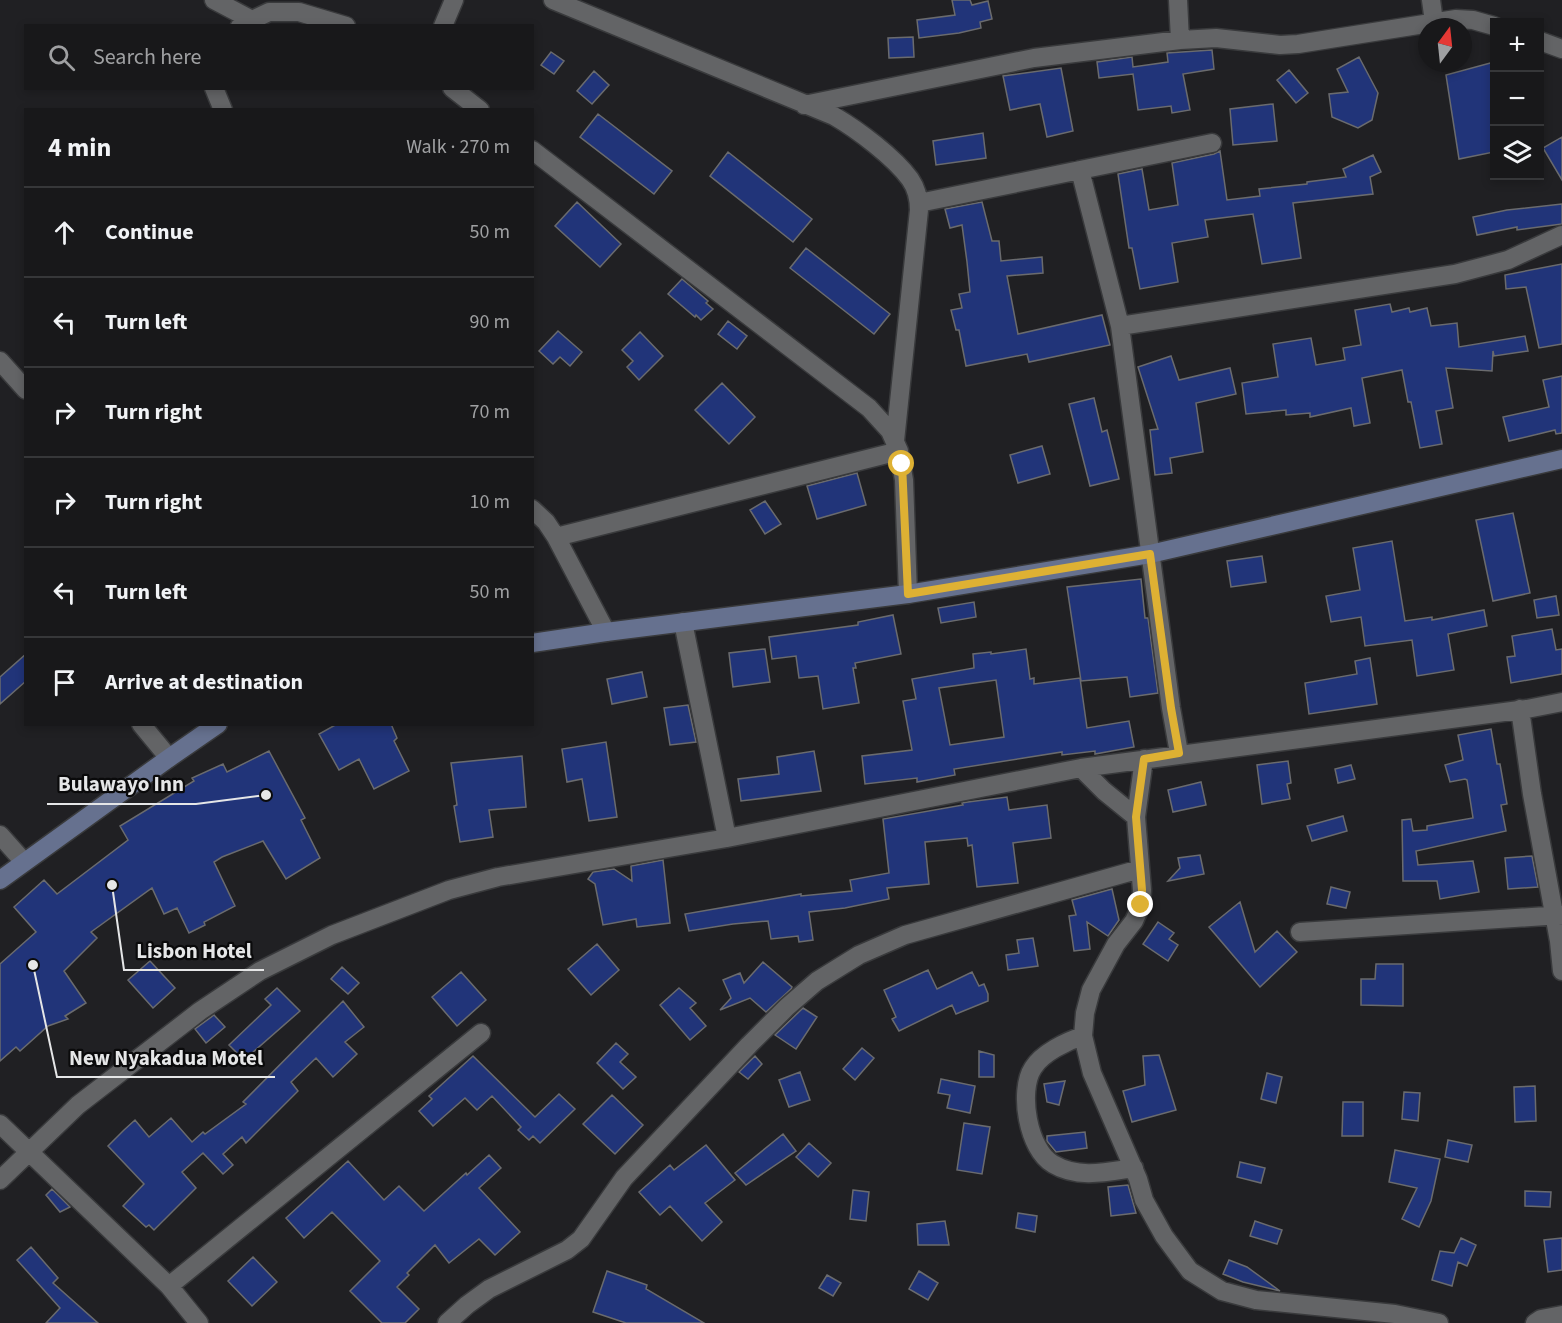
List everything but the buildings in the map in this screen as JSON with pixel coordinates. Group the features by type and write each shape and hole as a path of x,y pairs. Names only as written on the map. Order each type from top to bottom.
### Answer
{"main road":[{"path":"534,643 908,594 1150,554 1562,459"},
{"path":"0,880 215,726"}],"street":[{"path":"214,0 246,23 268,12 299,12 339,24"},
{"path":"444,24 454,0"},
{"path":"553,0 834,117 855,129 910,179 918,194 919,203 897,446"},
{"path":"1178,0 1180,39"},
{"path":"1431,0 1433,18"},
{"path":"1472,20 1490,25"},
{"path":"804,105 1035,58 1180,39 1216,38 1280,45 1298,44 1418,25"},
{"path":"1544,43 1562,49"},
{"path":"215,90 222,108"},
{"path":"455,90 477,108"},
{"path":"919,203 1212,143"},
{"path":"534,152 869,408 890,431 897,446 904,480 908,594"},
{"path":"1080,170 1120,326 1179,753"},
{"path":"1120,326 1455,274 1508,260 1562,235"},
{"path":"0,362 24,388"},
{"path":"556,537 897,446"},
{"path":"534,511 546,522 556,537 606,632"},
{"path":"682,622 727,838"},
{"path":"0,1180 78,1105 200,1011 260,971 332,935 438,894 498,877 727,838 1080,768 1179,753 1520,710 1562,702"},
{"path":"1520,710 1558,916 1562,971"},
{"path":"143,726 169,758"},
{"path":"1144,759 1136,817 1141,905 1134,921 1116,944 1091,990 1084,1013 1083,1036 1092,1073 1134,1168 1144,1200 1164,1236 1190,1271 1222,1291 1256,1300 1395,1314 1439,1323"},
{"path":"1080,768 1136,817"},
{"path":"0,835 24,862"},
{"path":"447,1323 489,1289 567,1250 581,1239 624,1178 749,1045 818,981 859,955 905,935 1140,869"},
{"path":"1300,932 1558,916"},
{"path":"169,1286 481,1033"},
{"path":"1083,1036 1067,1041 1033,1067 1025,1097 1037,1148 1052,1164 1072,1172 1090,1174 1134,1168"},
{"path":"0,1124 169,1286 199,1323"},
{"path":"1535,1323 1542,1319 1562,1315"}],"place":[{"name":"Bulawayo Inn","path":"266,795"},
{"name":"Lisbon Hotel","path":"112,885"},
{"name":"New Nyakadua Motel","path":"33,965"}],"route":[{"path":"902,464 908,594 1150,554 1179,753 1144,759 1136,817 1142,890 1141,905"}]}
